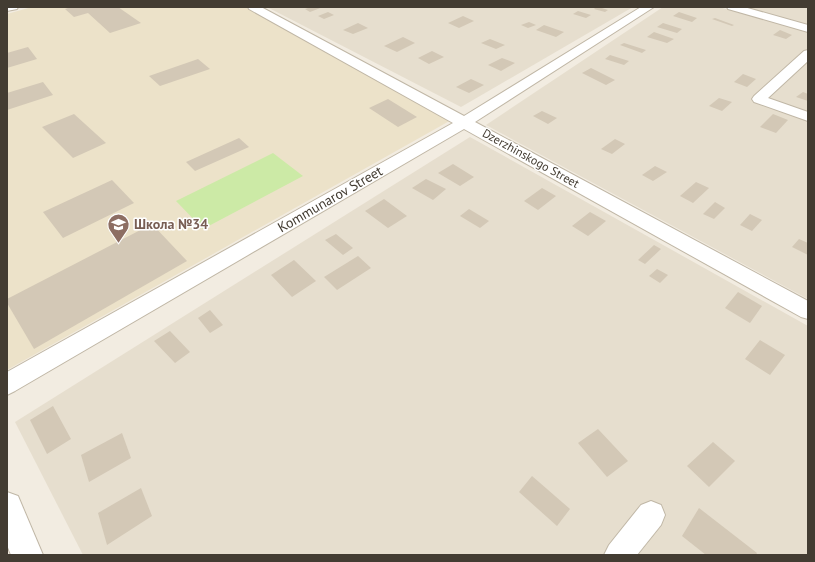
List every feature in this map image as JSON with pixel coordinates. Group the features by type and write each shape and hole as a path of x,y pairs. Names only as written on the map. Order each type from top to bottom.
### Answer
{"street":[{"path":"7,8 13,7"},
{"name":"Dzerzhinskogo Street","path":"253,7 808,311"},
{"name":"Kommunarov Street","path":"7,384 465,122 649,7"},
{"path":"732,7 808,29"},
{"path":"808,54 759,99 808,117"},
{"path":"7,507 27,555"},
{"path":"619,555 651,515"}],"shaded area":[{"name":"Школа №34","path":"32,7 245,7 453,119 7,370 7,14"},
{"path":"267,7 633,7 461,107"},
{"path":"663,7 719,7 808,32 808,299 486,125"},
{"path":"739,7 808,7 808,27"},
{"path":"470,137 808,326 808,555 83,555 15,422"}],"green space":[{"path":"273,153 303,176 203,229 176,201"}],"building":[{"path":"71,7 118,7 141,23 110,33 88,13 74,17 65,9"},
{"path":"311,7 323,7 310,12 305,9"},
{"path":"596,7 608,10 605,12 594,9"},
{"path":"578,11 591,15 586,18 573,14"},
{"path":"328,12 334,15 324,19 318,16"},
{"path":"679,12 697,18 692,22 673,16"},
{"path":"463,16 474,21 459,28 448,23"},
{"path":"715,18 734,25 732,26 712,19"},
{"path":"529,22 536,25 528,28 521,25"},
{"path":"358,23 368,28 353,34 343,30"},
{"path":"663,23 682,29 677,33 657,27"},
{"path":"544,25 564,32 556,37 536,30"},
{"path":"780,30 792,35 786,39 773,35"},
{"path":"654,32 674,39 667,43 647,37"},
{"path":"403,37 415,43 397,52 384,46"},
{"path":"490,39 505,45 496,49 481,43"},
{"path":"624,43 646,50 642,53 620,45"},
{"path":"28,47 37,59 7,68 7,53"},
{"path":"432,51 444,57 429,64 418,58"},
{"path":"610,55 629,61 624,65 605,59"},
{"path":"502,58 515,63 501,71 488,65"},
{"path":"198,59 210,69 160,86 149,76"},
{"path":"591,68 615,80 606,85 582,73"},
{"path":"743,74 756,79 747,87 734,82"},
{"path":"471,79 484,85 469,93 456,87"},
{"path":"43,82 53,95 7,110 7,93"},
{"path":"803,92 808,94 808,101 796,97"},
{"path":"719,98 732,102 722,111 709,106"},
{"path":"388,99 417,117 398,127 369,108"},
{"path":"542,111 557,118 548,124 533,116"},
{"path":"74,114 106,143 73,158 42,127"},
{"path":"773,114 788,120 776,133 760,127"},
{"path":"239,138 249,147 195,171 186,162"},
{"path":"615,139 625,144 612,154 601,149"},
{"path":"453,164 474,177 460,186 438,173"},
{"path":"655,166 667,172 653,181 642,175"},
{"path":"426,179 446,189 433,200 412,188"},
{"path":"112,180 134,203 63,238 43,212"},
{"path":"696,182 709,188 693,203 680,196"},
{"path":"542,188 556,196 538,210 524,201"},
{"path":"384,199 407,216 388,228 365,211"},
{"path":"715,202 725,208 714,219 703,214"},
{"path":"469,209 489,221 480,228 460,216"},
{"path":"590,212 606,221 588,236 572,226"},
{"path":"750,214 762,220 752,231 740,225"},
{"path":"152,224 187,261 34,349 7,303 7,299"},
{"path":"336,234 353,248 343,255 325,240"},
{"path":"799,239 808,243 808,255 792,247"},
{"path":"654,245 661,249 645,264 638,260"},
{"path":"358,256 371,268 337,290 324,277"},
{"path":"294,260 316,281 292,297 271,275"},
{"path":"657,269 668,275 660,283 649,276"},
{"path":"738,292 762,306 750,323 725,308"},
{"path":"210,310 223,325 210,333 198,318"},
{"path":"170,331 190,352 175,363 154,341"},
{"path":"760,340 785,355 770,375 745,359"},
{"path":"53,406 71,439 47,454 30,420"},
{"path":"598,429 628,461 607,477 578,443"},
{"path":"122,433 131,458 89,482 81,455"},
{"path":"713,442 735,461 709,487 687,466"},
{"path":"532,476 570,509 557,526 519,492"},
{"path":"141,488 152,516 107,545 98,513"},
{"path":"699,508 757,553 756,555 706,555 682,536"}],"place":[{"name":"Школа №34","path":"119,244"}]}
